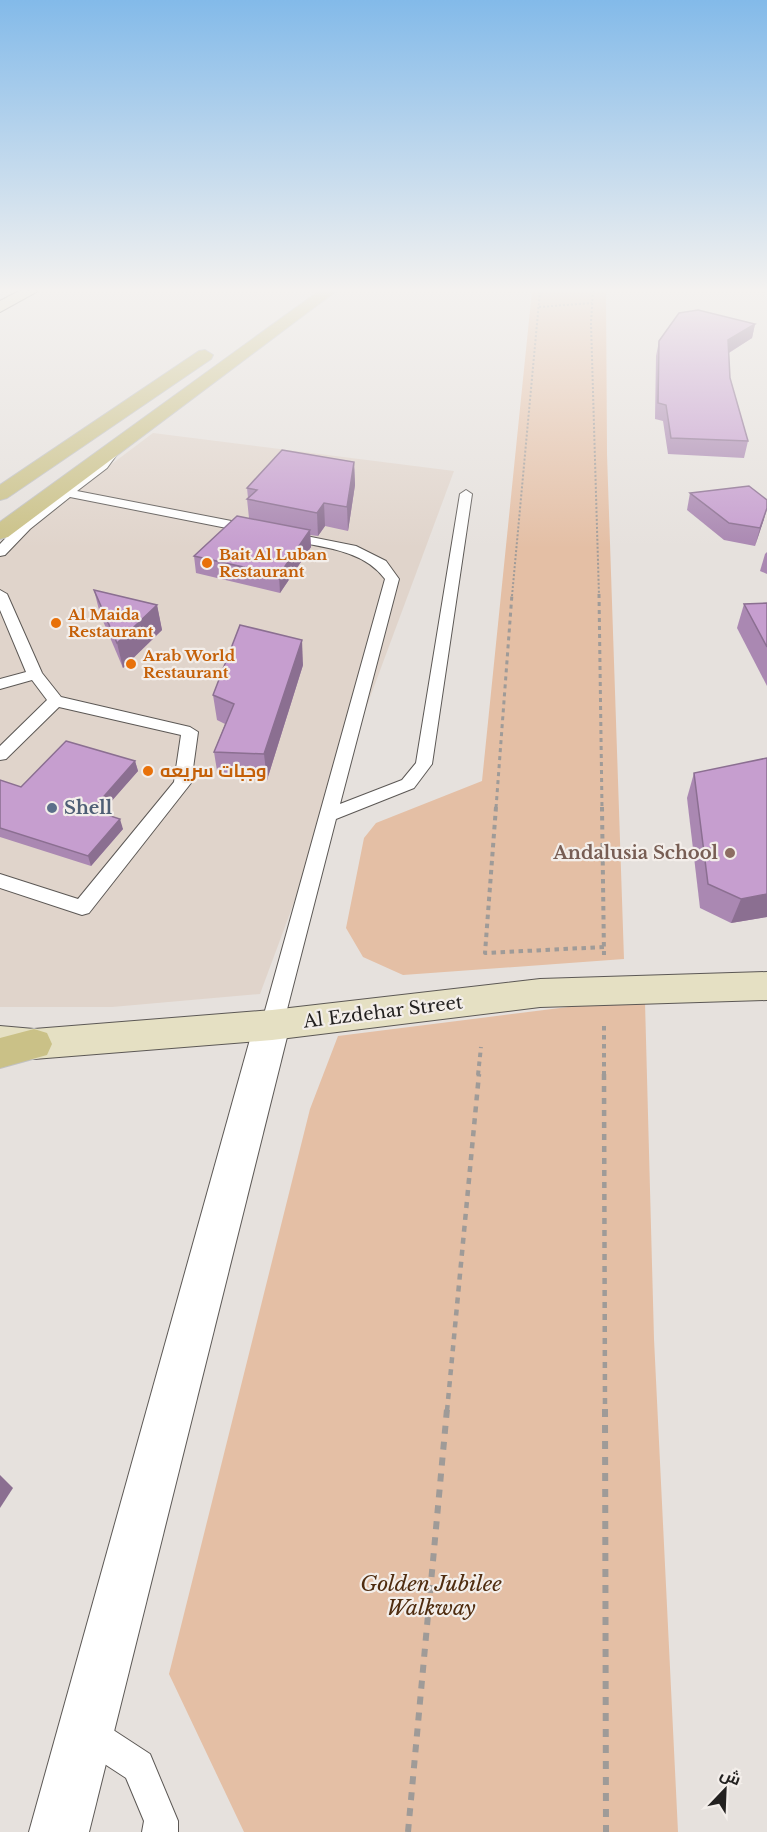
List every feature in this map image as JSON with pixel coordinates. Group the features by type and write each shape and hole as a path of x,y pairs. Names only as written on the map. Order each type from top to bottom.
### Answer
{"main road":[{"path":"0,494 173,376"},
{"path":"0,532 213,376"}],"street":[{"name":"Al Ezdehar Street","path":"11,1046 272,1025 540,993 767,986"},
{"path":"59,1832 272,1025"}],"lane":[{"path":"0,552 25,526 103,465 116,448"},
{"path":"69,493 351,549 381,564 392,579 272,1025"},
{"path":"328,816 408,784 424,764 465,494"},
{"path":"0,594 35,674 56,701 190,732 182,783 82,908 0,881"},
{"path":"0,684 35,674"},
{"path":"0,755 56,701"},
{"path":"86,1731 138,1766 161,1821 160,1832"}],"path":[{"path":"532,376 517,533 485,953 604,947"},
{"path":"593,376 600,616 604,947 606,1832"},
{"path":"408,1832 481,1047"}],"shaded area":[{"path":"153,433 454,471 260,994 112,1007 0,1007 0,548"}],"green space":[{"path":"523,376 607,376 607,454 624,959 403,975 363,957 346,928 364,838 376,823 482,781"},
{"name":"Golden Jubilee Walkway","path":"645,1002 654,1339 678,1832 244,1832 169,1674 310,1109 338,1036 576,1006"}],"building":[{"path":"658,376 730,376 748,441 671,438 666,405 658,403"},
{"path":"282,450 354,462 347,507 324,503 317,513 247,499 257,490 247,488"},
{"path":"749,486 767,500 767,508 760,528 729,523 690,493"},
{"path":"237,516 310,530 279,575 194,556"},
{"path":"94,590 157,605 117,643"},
{"path":"767,603 767,647 744,604"},
{"path":"240,625 302,640 264,754 214,752 234,704 213,695"},
{"name":"Shell","path":"66,741 135,761 92,810 120,819 88,856 0,828 0,780 21,787"},
{"name":"Andalusia School","path":"767,758 767,894 741,899 708,884 694,773"}],"place":[{"name":"Bait Al Luban Restaurant","path":"207,563"},
{"name":"Al Maida Restaurant","path":"56,623"},
{"name":"Arab World Restaurant","path":"131,664"},
{"name":"وجبات سريعه","path":"148,771"},
{"name":"Shell","path":"52,808"},
{"name":"Andalusia School","path":"730,853"}]}
